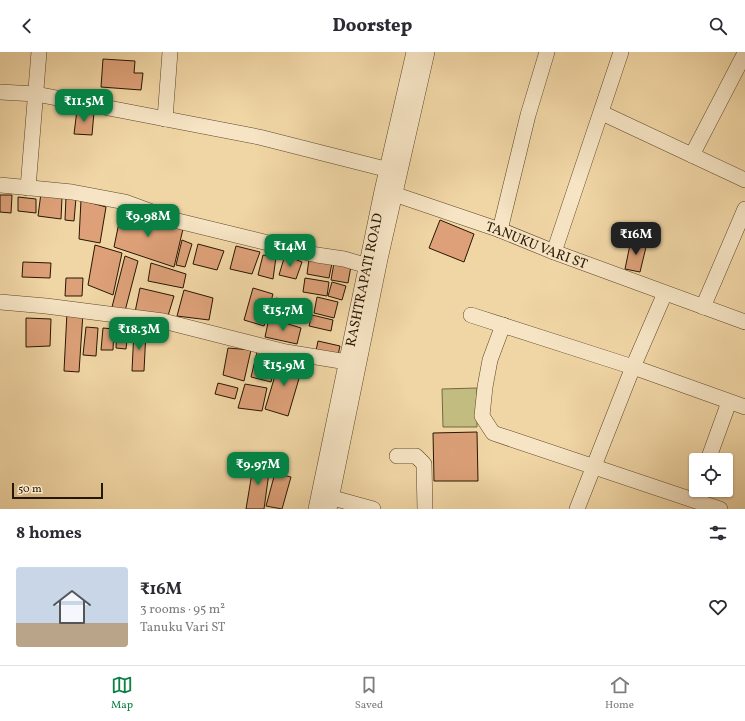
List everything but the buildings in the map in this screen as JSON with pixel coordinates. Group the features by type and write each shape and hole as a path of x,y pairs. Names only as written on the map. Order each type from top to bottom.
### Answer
{"street":[{"path":"28,188 39,52"},
{"path":"165,119 170,52"},
{"name":"RASHTRAPATI ROAD","path":"316,509 327,500 393,171 414,52"},
{"name":"RASHTRAPATI ROAD","path":"393,171 427,52"},
{"path":"500,230 528,115 547,52"},
{"path":"554,252 621,52"},
{"path":"692,155 745,53"},
{"path":"0,92 36,94 259,137 393,171"},
{"path":"602,112 745,180"},
{"path":"0,185 72,192 125,202 174,220 368,266"},
{"name":"RASHTRAPATI ROAD","path":"353,365 368,266 388,193"},
{"name":"TANUKU VARI ST","path":"388,193 500,230 554,252 745,322"},
{"path":"703,307 745,209"},
{"path":"577,509 633,367 665,293"},
{"path":"0,302 46,306 163,322 286,352 353,365"},
{"path":"471,315 633,367 745,407"},
{"path":"503,326 490,360 482,416 493,432 594,467 689,493"},
{"path":"711,453 729,402"},
{"path":"397,456 416,456 424,464 425,509"},
{"path":"699,497 720,509"},
{"path":"327,500 373,509"}],"shaded area":[{"path":"477,388 477,427 443,427 442,389"}]}
